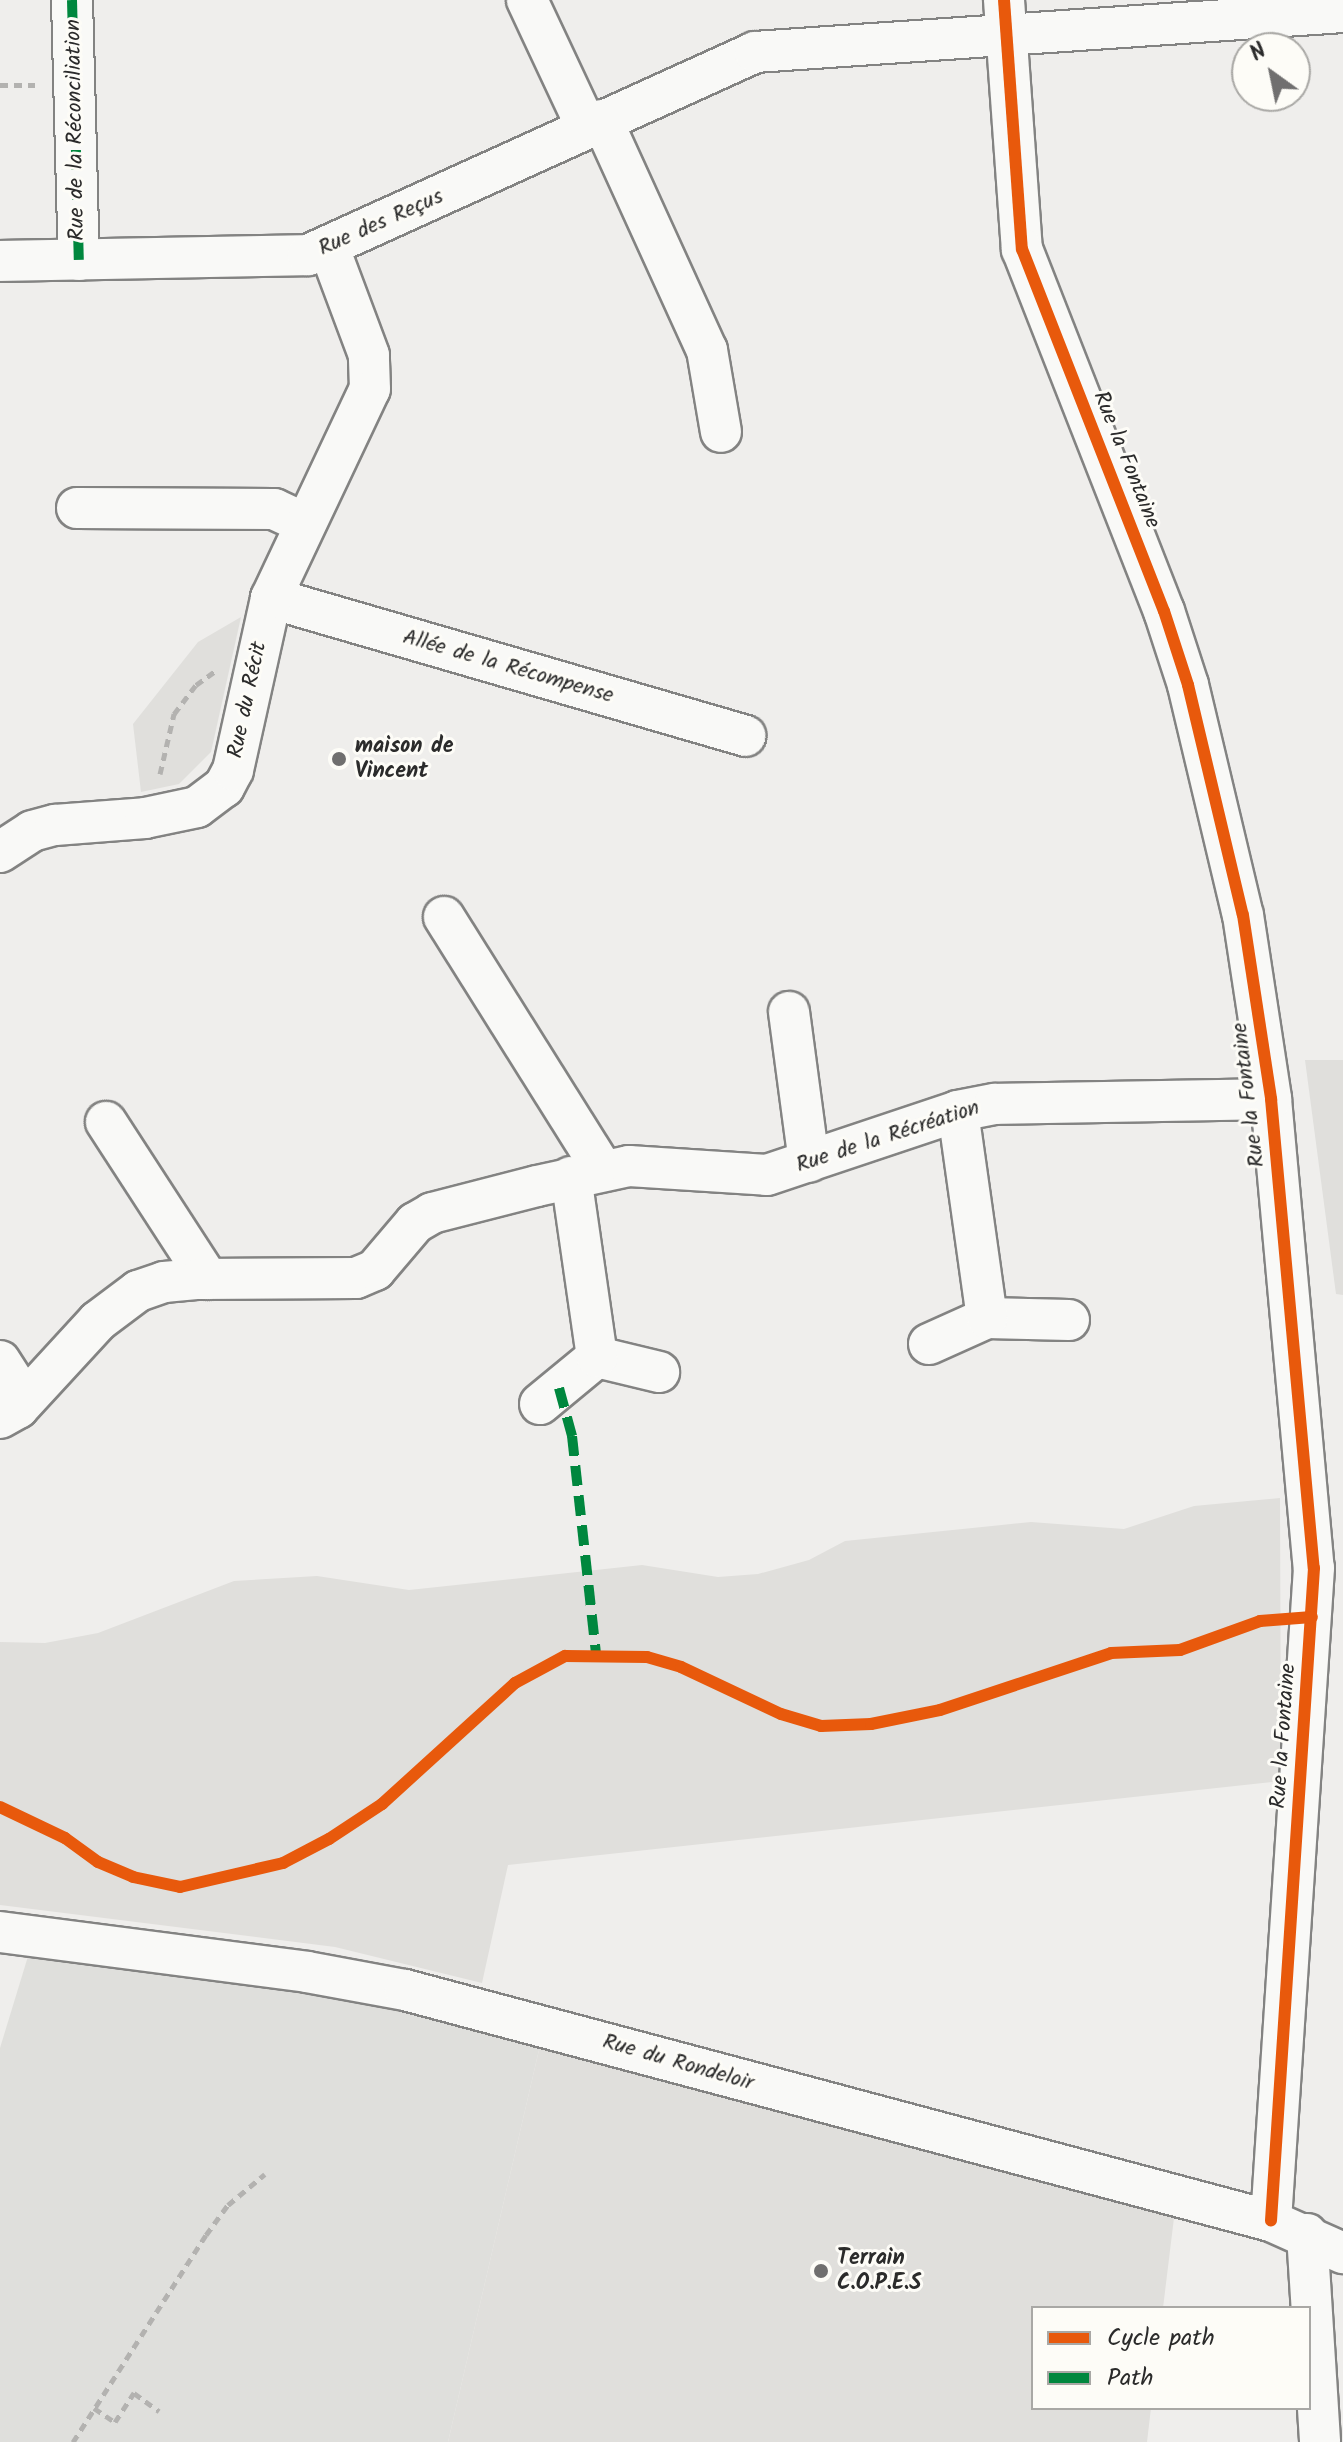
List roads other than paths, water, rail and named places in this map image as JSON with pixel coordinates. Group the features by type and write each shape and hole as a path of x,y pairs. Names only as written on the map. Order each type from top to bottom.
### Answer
{"street":[{"name":"Rue de la Réconciliation","path":"72,0 79,260"},
{"path":"527,0 595,124 707,350 721,432"},
{"name":"Rue des Reçus","path":"0,261 276,260 329,248 755,52 1005,17 1343,12"},
{"name":"Rue la Fontaine","path":"1005,17 1022,249 1164,611 1188,685 1243,915 1271,1099 1314,1568 1289,2228 1300,2306"},
{"name":"Rue du Récit","path":"0,852 32,831 55,825 161,815 206,802 233,770 271,598 370,389 369,355 329,248"},
{"path":"77,508 274,509 304,523"},
{"name":"Allée de la Récompense","path":"271,598 745,736"},
{"path":"444,917 587,1174 597,1357"},
{"path":"789,1012 809,1162"},
{"name":"Rue de la Récréation","path":"12,1409 116,1305 164,1282 356,1278 375,1270 415,1223 432,1213 587,1174 659,1165 767,1175 958,1111 995,1104 1271,1099"},
{"path":"958,1111 987,1318"},
{"path":"106,1122 208,1279"},
{"path":"929,1344 987,1318 1069,1320"},
{"path":"597,1357 659,1372"},
{"path":"540,1404 597,1357"},
{"name":"Rue de la Récréation","path":"0,1361 12,1409"},
{"name":"Rue du Rondeloir","path":"0,1932 307,1972 405,1990 1289,2228 1343,2253"},
{"name":"Rue la Fontaine","path":"1311,2380 1320,2442"}],"place":[{"name":"maison de Vincent","path":"339,759"},
{"name":"Terrain C.O.P.E.S","path":"821,2271"}]}
